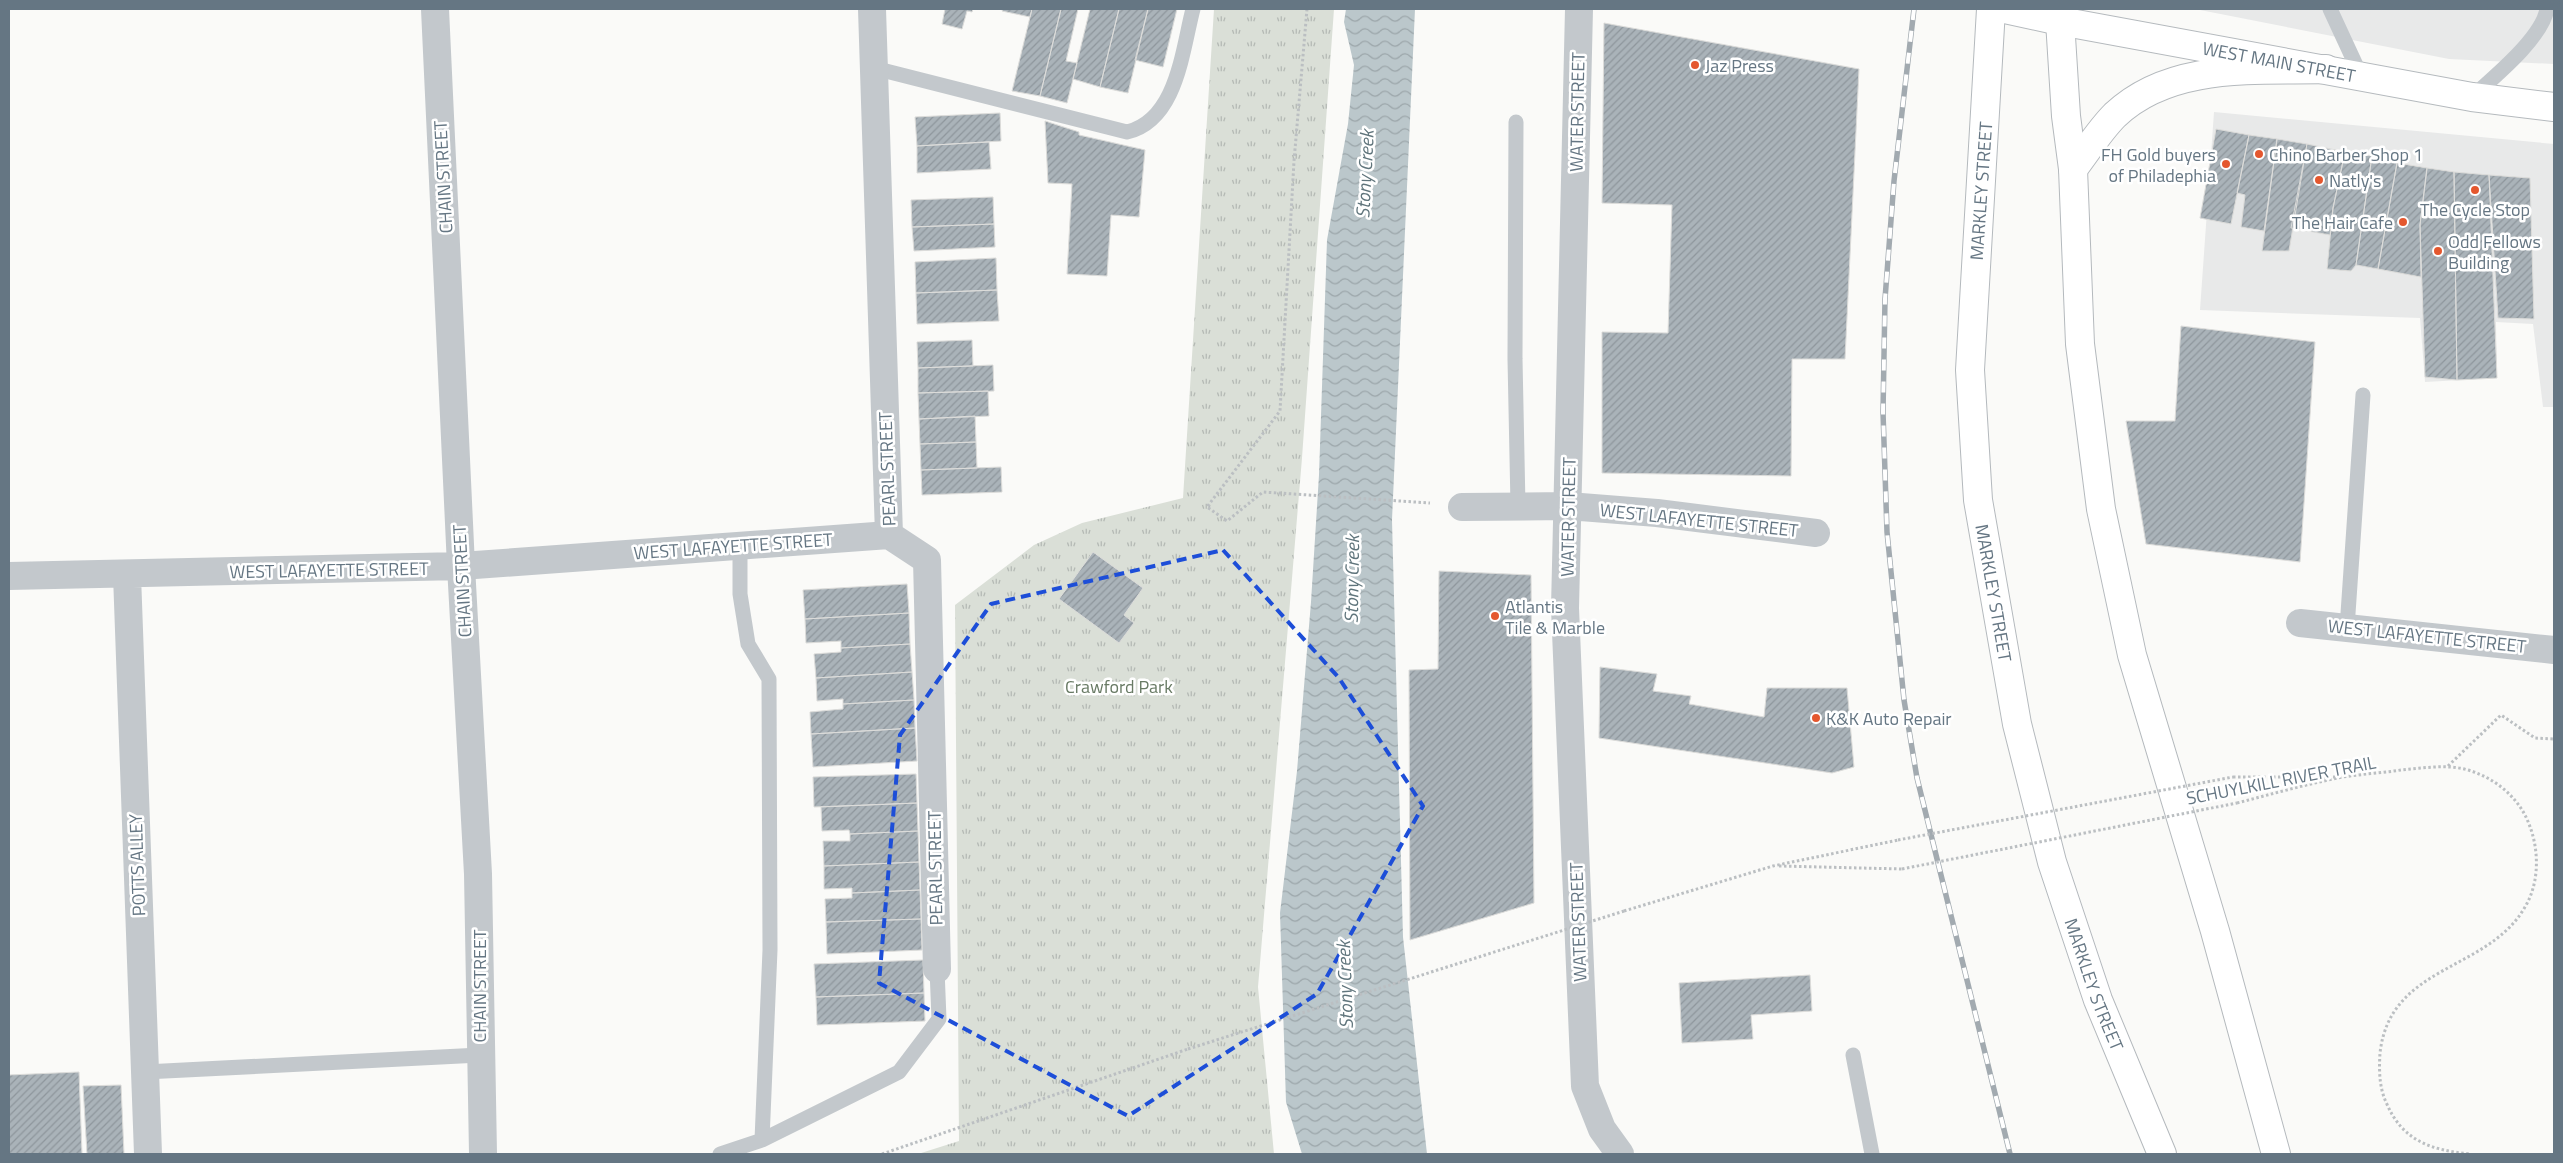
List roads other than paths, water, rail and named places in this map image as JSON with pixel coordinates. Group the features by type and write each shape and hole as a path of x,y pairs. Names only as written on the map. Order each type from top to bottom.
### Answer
{"main road":[{"name":"MARKLEY STREET","path":"1991,9 1970,370 1978,500 2017,724 2052,862 2098,1000 2162,1154"},
{"name":"WEST MAIN STREET","path":"2005,9 2061,15 2472,97 2554,107"},
{"path":"2061,15 2066,116 2074,169 2080,344 2101,509 2132,655 2215,931 2272,1145"},
{"path":"2074,169 2116,114 2138,99 2164,86 2206,73 2326,69"}],"street":[{"name":"CHAIN STREET","path":"435,9 461,566 478,874 483,1154"},
{"name":"PEARL STREET","path":"872,9 889,535 927,560 937,969"},
{"name":"WATER STREET","path":"1579,9 1565,608 1585,1086 1602,1129 1620,1154"},
{"name":"WEST LAFAYETTE STREET","path":"1462,507 1568,506 1657,513 1816,533"},
{"name":"WEST LAFAYETTE STREET","path":"9,576 127,575 461,566 889,535"},
{"name":"POTTS ALLEY","path":"127,575 148,1154"},
{"name":"WEST LAFAYETTE STREET","path":"2300,623 2554,650"}],"lane":[{"path":"874,68 1127,132 1137,130 1151,120 1164,104 1174,84 1192,9"},
{"path":"2330,9 2361,76"},
{"path":"2472,97 2517,56 2546,18 2547,9"},
{"path":"1516,122 1514,359 1518,506"},
{"path":"2347,628 2363,395"},
{"path":"740,546 740,594 748,644 769,679 770,950 762,1140"},
{"path":"720,1154 762,1140 898,1072 939,1019 937,969"},
{"path":"145,1072 480,1055"},
{"path":"1853,1056 1872,1154"}],"water":[{"name":"Stony Creek","path":"1346,9 1415,9 1392,520 1403,937 1427,1154 1302,1154 1286,1102 1280,913 1297,771 1311,602 1319,475 1327,240 1348,124 1354,65 1344,22"}],"railway":[{"path":"1914,9 1894,181 1885,299 1883,412 1887,532 1904,700 1917,778 2010,1154"}],"place":[{"name":"Jaz Press","path":"1695,65"},
{"name":"Chino Barber Shop 1","path":"2259,154"},
{"name":"FH Gold buyers of Philadephia","path":"2226,164"},
{"name":"Natly's","path":"2319,180"},
{"name":"The Cycle Stop","path":"2475,190"},
{"name":"The Hair Cafe","path":"2403,222"},
{"name":"Odd Fellows Building","path":"2438,251"},
{"name":"Atlantis Tile & Marble","path":"1495,616"},
{"name":"K&K Auto Repair","path":"1816,718"}],"park label":[{"name":"Crawford Park","path":"1119,686"}]}
